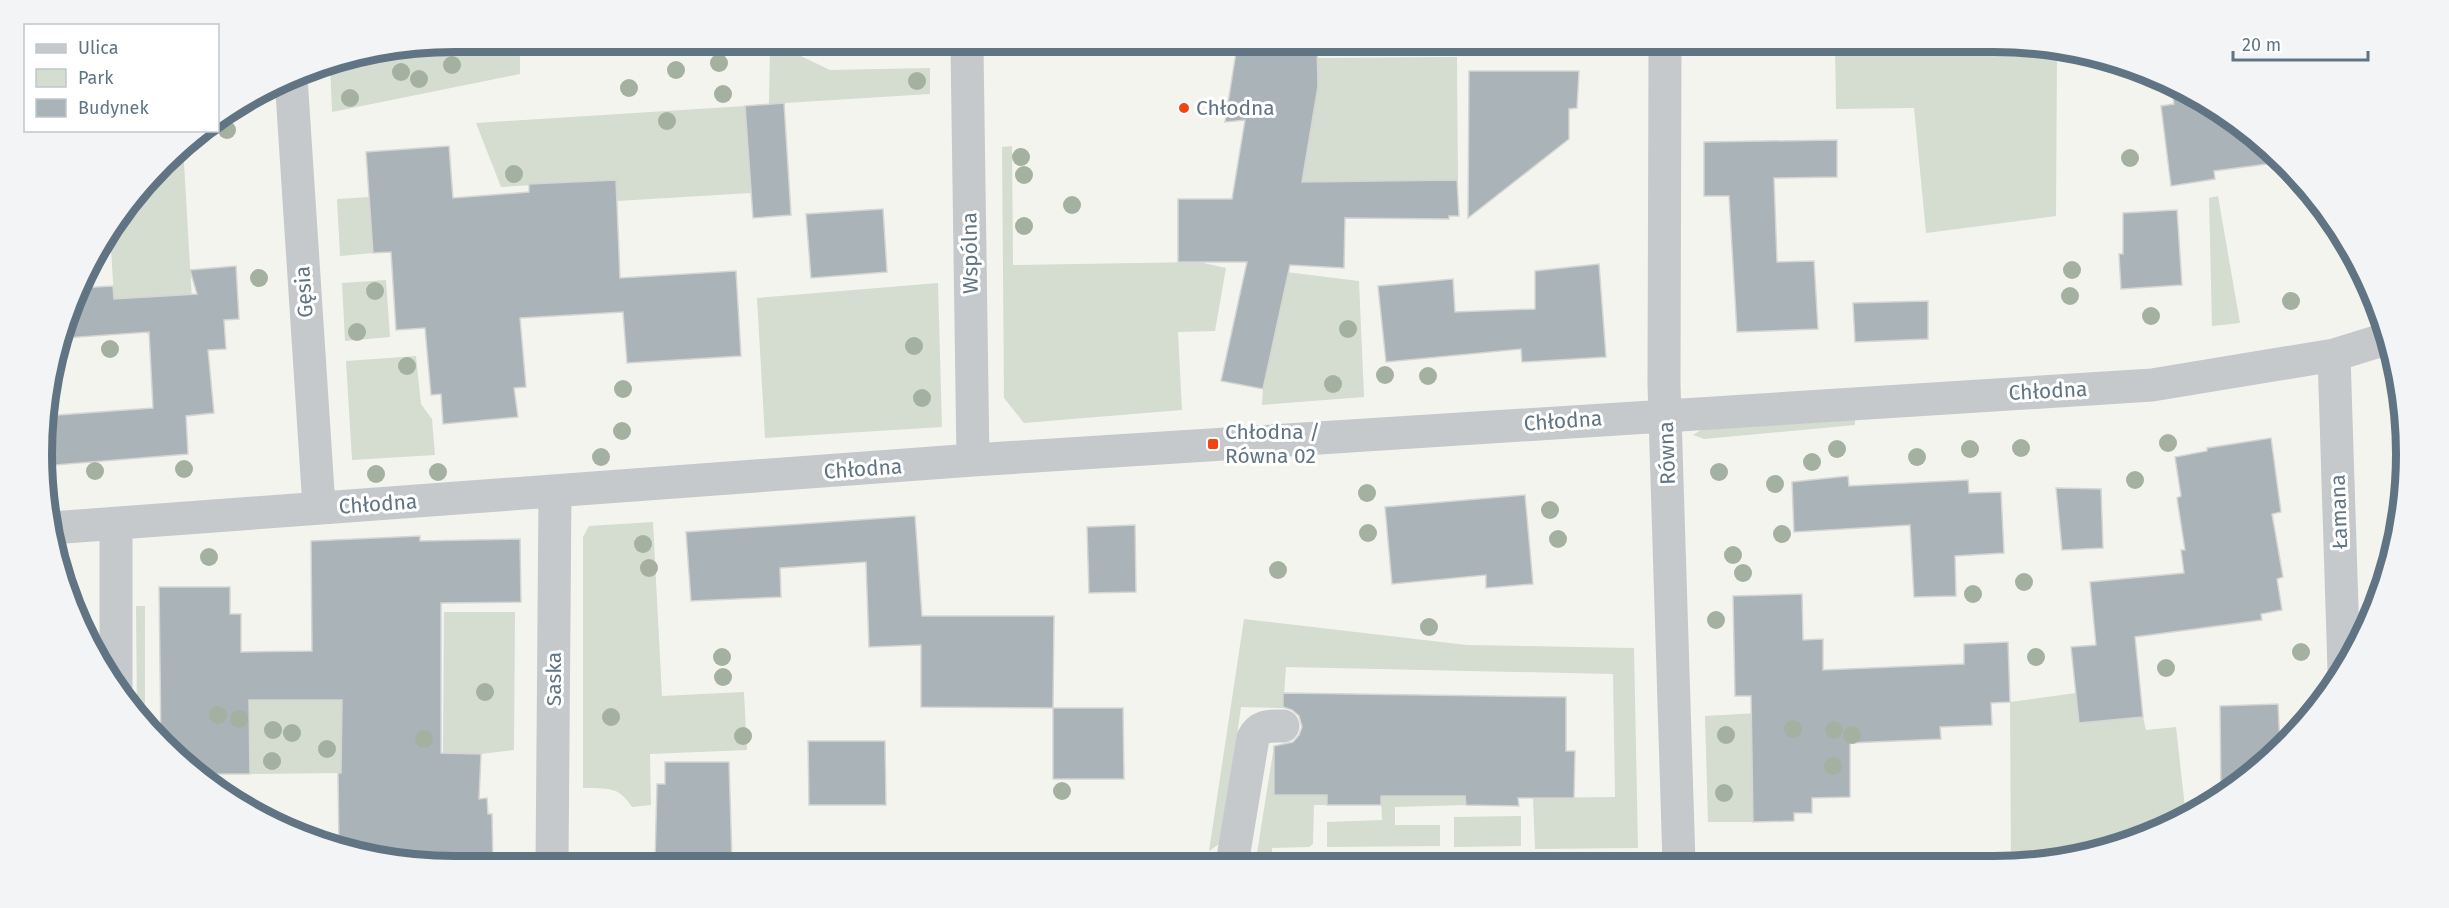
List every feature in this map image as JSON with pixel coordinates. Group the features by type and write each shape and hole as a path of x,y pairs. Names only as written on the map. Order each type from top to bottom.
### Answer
{"street":[{"name":"Wspólna","path":"967,52 973,460"},
{"name":"Równa","path":"1665,52 1666,414 1679,856"},
{"name":"Gęsia","path":"292,87 319,507"},
{"name":"Chłodna","path":"59,527 973,460 1666,414 2152,385 2334,355 2380,341"},
{"name":"Łamana","path":"2334,355 2344,654"},
{"name":"Saska","path":"552,856 555,492"},
{"path":"116,524 116,671"},
{"path":"1233,856 1253,738 1263,727 1283,726"}],"green space":[{"path":"541,52 520,54 520,74 332,112 330,72 350,66 428,53"},
{"path":"770,52 792,52 830,70 930,68 930,94 769,104"},
{"path":"1835,52 1995,52 2057,58 2056,216 1926,233 1914,108 1836,109"},
{"path":"1457,57 1458,180 1301,183 1318,87 1317,58"},
{"path":"745,106 751,193 617,201 616,180 501,187 476,123"},
{"path":"1012,146 1013,265 1199,262 1226,268 1215,331 1178,332 1182,410 1024,423 1004,398 1002,147"},
{"path":"184,157 194,334 155,337 146,333 144,297 114,299 111,245 152,189"},
{"path":"2218,196 2240,323 2212,326 2209,198"},
{"path":"369,197 373,253 340,256 337,199"},
{"path":"1286,272 1359,281 1364,397 1262,405 1263,389"},
{"path":"386,280 390,337 345,341 342,283"},
{"path":"938,283 942,427 765,438 757,298"},
{"path":"416,356 421,404 432,419 435,455 352,460 346,361"},
{"path":"1855,415 1855,425 1704,439 1693,435 1701,430"},
{"path":"653,522 662,696 744,692 747,750 650,754 651,805 632,807 617,792 583,788 583,537 589,526"},
{"path":"136,606 145,606 145,710 137,700"},
{"path":"444,612 515,612 514,750 481,754 443,753"},
{"path":"1244,619 1467,645 1634,648 1638,848 1535,849 1533,798 1615,797 1613,674 1286,667 1283,708 1241,707 1222,842 1209,851"},
{"path":"2076,693 2079,723 2143,717 2146,730 2176,727 2185,808 2149,825 2099,842 2047,852 2011,855 2010,702"},
{"path":"250,700 342,700 343,773 250,774"},
{"path":"1808,710 1753,822 1708,822 1705,716"},
{"path":"1274,746 1274,795 1327,795 1327,805 1314,805 1313,844 1309,847 1272,848 1272,856 1258,856"},
{"path":"1381,796 1465,796 1466,805 1395,807 1395,825 1440,825 1440,846 1327,847 1327,822 1382,820"},
{"path":"1521,816 1521,846 1454,847 1454,817"}],"building":[{"path":"1236,52 1317,52 1318,86 1302,182 1457,180 1459,216 1449,216 1449,219 1345,218 1344,268 1290,265 1263,389 1221,381 1247,262 1178,262 1178,199 1232,199 1245,120 1225,122"},
{"path":"1469,71 1579,71 1577,108 1569,109 1569,139 1468,218"},
{"path":"2173,94 2218,120 2272,163 2214,171 2215,179 2171,186 2161,106 2174,104"},
{"path":"784,103 791,215 753,218 745,106"},
{"path":"1837,140 1837,177 1774,178 1777,262 1814,261 1818,329 1737,332 1729,196 1704,196 1704,142"},
{"path":"449,146 453,198 529,192 529,184 616,180 620,278 736,271 741,356 627,363 623,312 520,318 526,387 514,388 518,417 443,424 441,394 431,395 425,328 396,330 391,252 373,253 366,152"},
{"path":"883,209 887,272 811,278 806,214"},
{"path":"2177,210 2182,285 2121,289 2119,254 2123,254 2123,213"},
{"path":"1599,264 1606,357 1522,362 1521,349 1386,362 1378,286 1453,279 1455,312 1535,309 1535,271"},
{"path":"236,266 239,319 224,320 226,349 208,350 214,413 186,416 188,454 52,465 54,415 153,408 149,332 70,338 89,287 113,286 114,299 197,294 190,270"},
{"path":"1928,301 1928,339 1855,342 1853,303"},
{"path":"2271,438 2281,512 2272,514 2283,577 2277,579 2282,610 2261,614 2262,620 2135,637 2143,717 2079,723 2071,647 2096,645 2090,582 2184,573 2181,550 2185,550 2177,498 2181,496 2175,457 2207,451 2207,448"},
{"path":"1848,476 1849,486 1968,480 1969,493 2001,492 2004,553 1955,556 1956,596 1914,597 1910,525 1794,532 1792,482"},
{"path":"2056,488 2101,489 2103,548 2062,550"},
{"path":"1525,495 1533,584 1486,588 1486,575 1392,584 1385,507"},
{"path":"915,516 922,616 1054,616 1053,708 921,707 921,645 869,647 866,562 780,568 781,597 691,601 686,532"},
{"path":"1135,525 1136,592 1089,593 1087,527"},
{"path":"420,536 420,541 520,539 521,602 441,603 441,753 481,754 479,799 487,798 488,814 492,814 493,856 428,855 376,848 339,838 338,773 341,773 342,700 249,700 250,774 211,774 161,728 159,587 230,587 230,614 241,614 241,652 312,651 311,541"},
{"path":"1802,594 1803,640 1823,639 1823,670 1964,664 1964,644 2008,642 2010,702 1991,703 1992,725 1940,727 1941,739 1850,743 1850,797 1812,798 1812,813 1794,813 1794,821 1753,822 1751,696 1735,696 1733,596"},
{"path":"1283,693 1566,697 1566,751 1575,751 1574,798 1518,798 1519,806 1466,805 1465,796 1381,796 1381,805 1327,805 1327,795 1274,795 1274,746 1293,742 1302,727 1299,716 1283,707"},
{"path":"2278,704 2280,737 2260,756 2221,786 2220,706"},
{"path":"1053,708 1123,708 1124,779 1053,779"},
{"path":"808,741 885,741 886,805 809,805"},
{"path":"665,762 729,762 732,856 655,856 657,784 665,784"}],"place":[{"name":"Chłodna","path":"1184,108"},
{"name":"Chłodna / Równa 02","path":"1213,444"}]}
